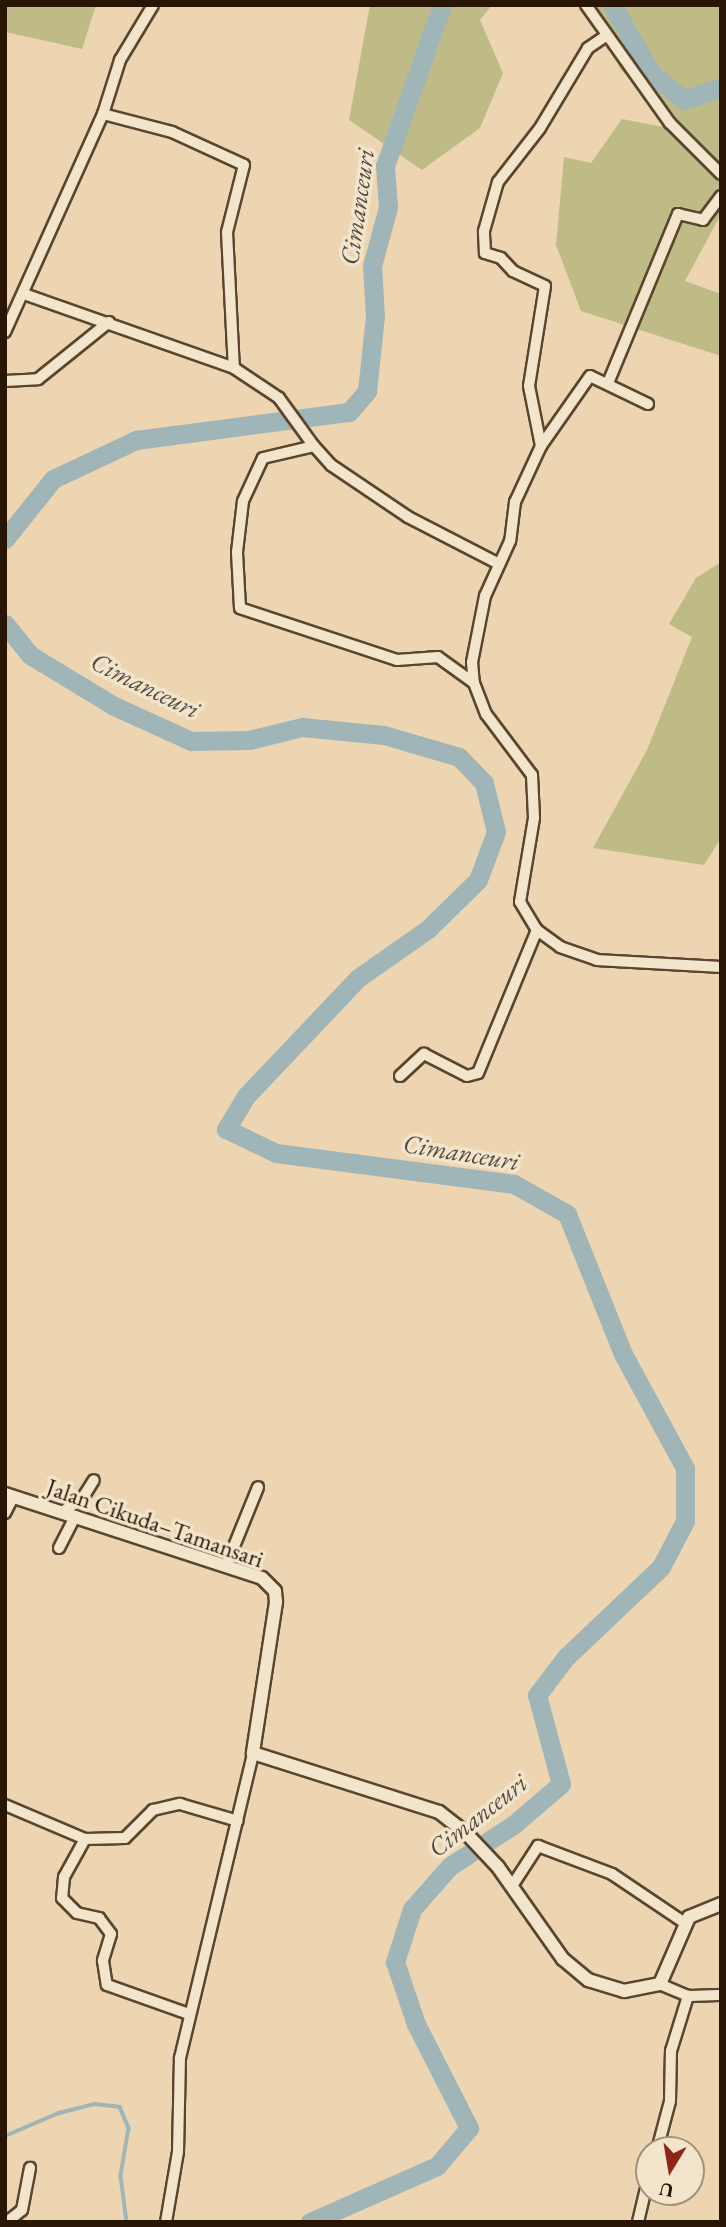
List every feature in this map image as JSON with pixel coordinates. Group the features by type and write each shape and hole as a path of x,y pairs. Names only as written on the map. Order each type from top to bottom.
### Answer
{"street":[{"path":"5,332 103,114 120,60 153,5"},
{"path":"586,5 670,123 721,174"},
{"path":"541,446 529,386 545,286 513,271 501,258 485,253 484,231 498,182 540,128 588,48 606,36"},
{"path":"103,114 172,132 244,165 227,232 234,368"},
{"path":"608,383 678,214 703,220 721,196"},
{"path":"24,294 234,368 279,397 313,445"},
{"path":"5,381 38,379 109,322"},
{"path":"648,404 590,376 541,446 515,502 510,541 499,564 476,635 474,683 486,714 532,775 535,809 520,902 537,930 560,947 597,960 721,967"},
{"path":"474,683 438,657 397,660 240,608 237,552 243,501 263,458 314,446 331,465 408,517 499,564"},
{"path":"400,1076 424,1054 467,1076 478,1073 537,930"},
{"path":"59,1548 68,1514 94,1480"},
{"path":"226,1566 258,1487"},
{"path":"5,1513 9,1496"},
{"name":"Jalan Cikuda–Tamansari","path":"9,1496 262,1578 275,1591 253,1753"},
{"path":"166,2222 178,2152 176,2097 188,2014 253,1753 420,1804 465,1832 498,1867 562,1959 588,1979 625,1990 660,1984 688,1996 721,1995"},
{"path":"5,1805 85,1839 125,1838 153,1810 180,1804 238,1821"},
{"path":"85,1839 64,1877 62,1898 76,1913 99,1918 111,1934 103,1961 107,1985 188,2014"},
{"path":"512,1886 538,1846 612,1874 685,1923"},
{"path":"660,1984 685,1923 694,1911 721,1904"},
{"path":"661,2136 670,2101 671,2051 688,1996"},
{"path":"6,2222 22,2210 30,2168"}],"shaded area":[{"path":"5,5 96,5 82,49 5,32"},
{"path":"370,5 492,5 480,20 503,73 480,128 422,170 349,120"},
{"path":"586,5 721,5 721,214 685,281 721,294 721,356 581,311 556,245 564,157 591,163 622,119 669,128 672,116 621,70"},
{"path":"721,562 721,838 704,865 593,848 647,750 692,637 669,624 696,578"}],"waterway":[{"name":"Cimanceuri","path":"5,539 53,479 136,440 349,412 367,391 375,316 372,266 388,207 385,166 442,5"},
{"name":"Cimanceuri","path":"612,5 652,74 684,100 721,87"},
{"name":"Cimanceuri","path":"5,624 30,655 114,706 191,741 249,740 302,727 384,735 459,757 484,783 496,832 478,880 428,929 358,978 246,1096 226,1129 276,1153 514,1184 567,1214 623,1354 685,1468 685,1521 661,1567 566,1657 537,1695 561,1784 513,1825 450,1866 412,1909 395,1962 416,2024 469,2128 437,2166 310,2222"},
{"path":"5,2136 59,2113 96,2104 120,2107 129,2128 121,2176 127,2222"}]}
